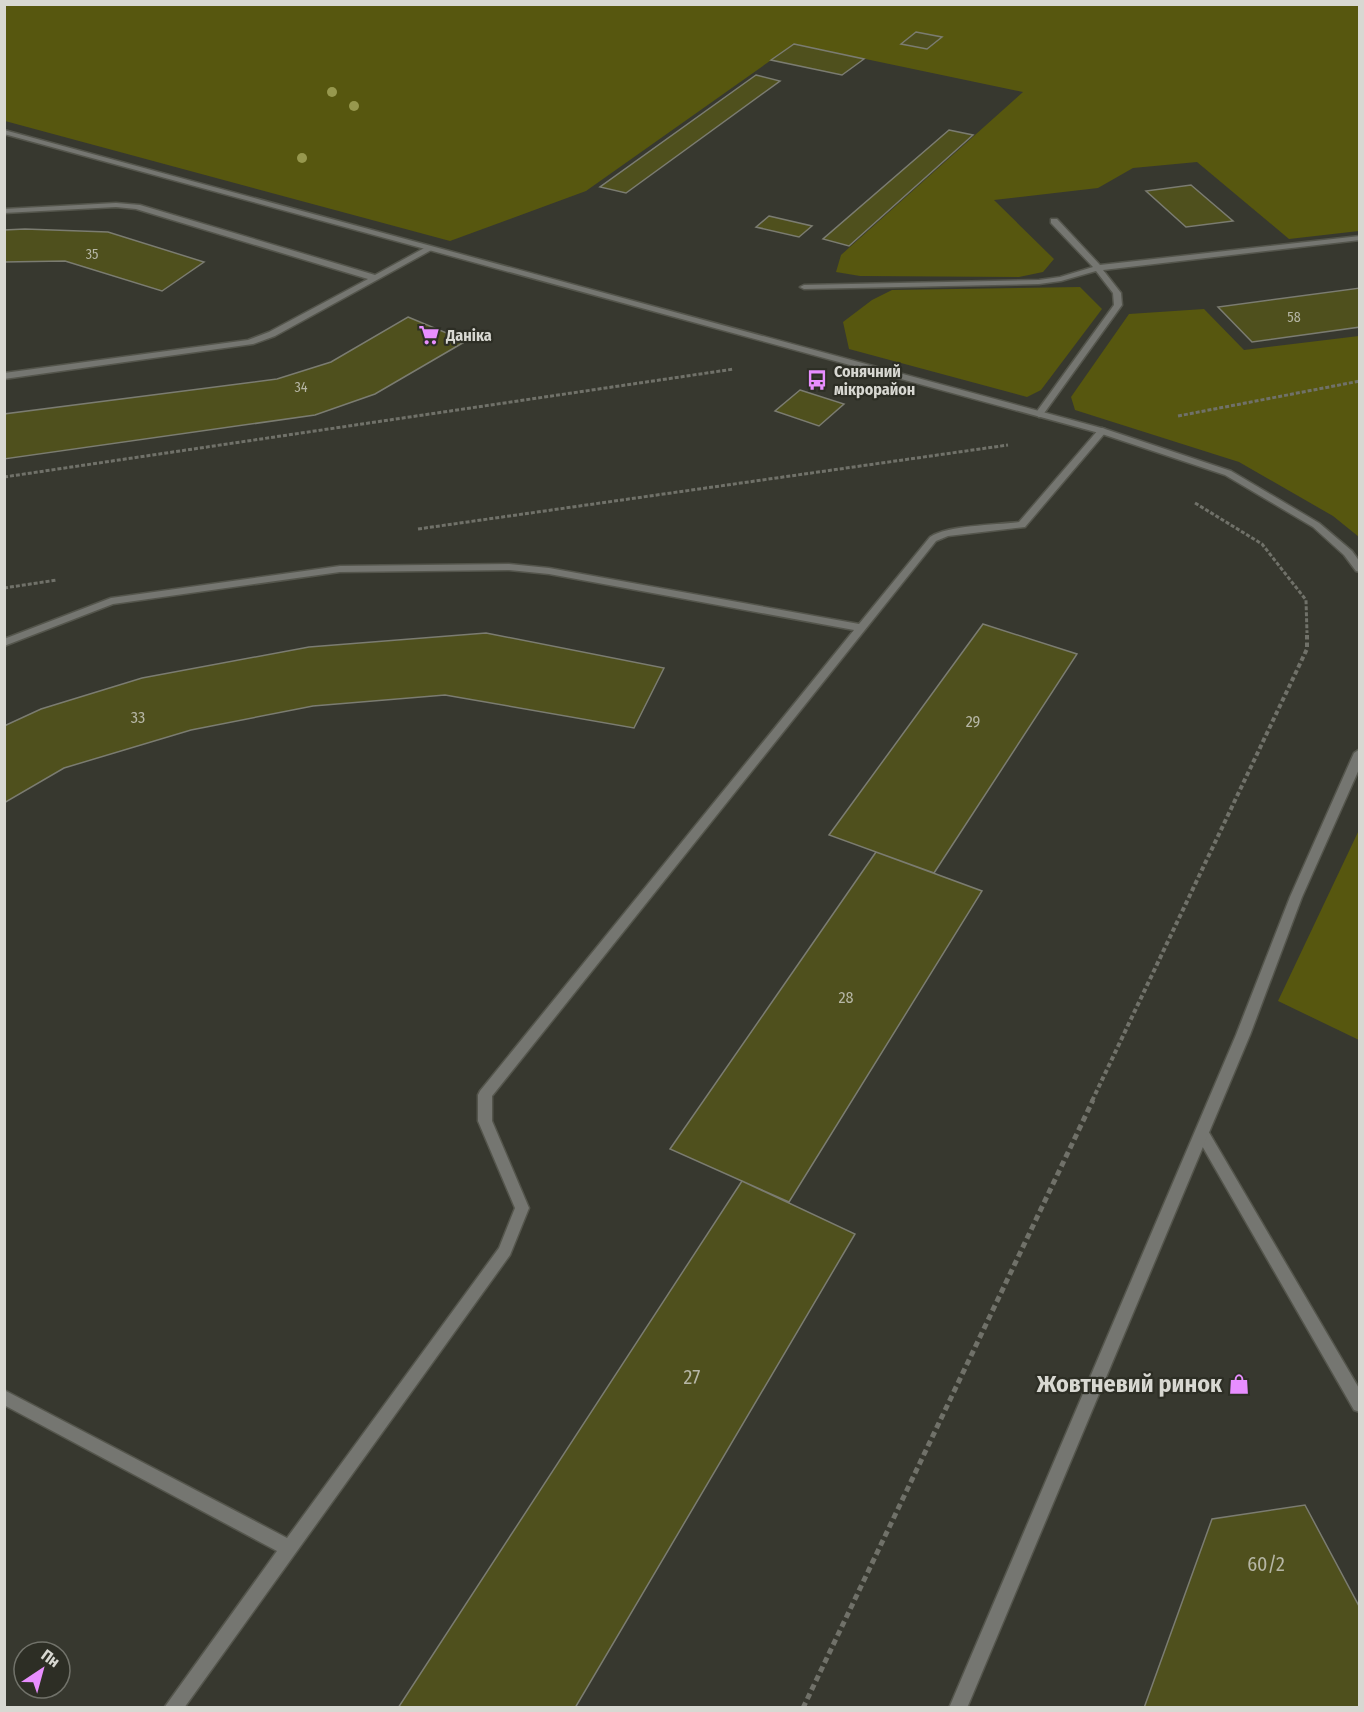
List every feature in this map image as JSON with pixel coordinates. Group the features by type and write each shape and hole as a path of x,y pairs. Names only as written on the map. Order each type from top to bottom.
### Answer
{"street":[{"path":"4,132 1102,431 1228,473 1316,525 1348,553 1359,569"},
{"path":"4,211 116,205 137,207 375,278"},
{"path":"1039,414 1118,305 1117,292 1054,221"},
{"path":"804,287 1039,282 1061,279 1098,268 1359,238"},
{"path":"4,376 250,342 272,334 431,248"},
{"path":"173,1707 505,1251 522,1208 485,1121 485,1095 933,539 948,533 1023,525 1102,431"},
{"path":"4,643 77,613 111,602 340,569 509,567 549,571 861,628"},
{"path":"958,1707 1202,1133 1243,1035 1296,897 1359,753"},
{"path":"1202,1133 1359,1405"},
{"path":"4,1397 289,1548"}],"path":[{"path":"4,477 742,368"},
{"path":"1172,417 1359,381"},
{"path":"418,529 1009,444"},
{"path":"803,1707 1307,649 1306,600 1262,544 1191,501"},
{"path":"4,588 64,579"}],"shaded area":[{"path":"4,5 1359,5 1359,231 1289,239 1197,162 1133,168 1098,188 994,200 1054,259 1043,272 1019,277 860,276 836,272 841,255 1023,92 794,44 586,191 450,241 5,121"},
{"path":"1080,287 1102,309 1041,390 1027,397 849,349 843,322 872,300 892,290"},
{"path":"1204,309 1244,350 1359,336 1359,537 1333,516 1239,462 1075,410 1071,397 1129,314"},
{"path":"1359,830 1360,1040 1278,1001"}],"building":[{"path":"916,32 942,37 927,49 901,44"},
{"path":"794,44 864,59 842,75 771,60"},
{"path":"756,75 780,81 626,193 600,187"},
{"path":"949,130 973,135 849,246 823,239"},
{"path":"1191,185 1233,221 1186,227 1146,191"},
{"path":"769,216 812,226 799,237 756,227"},
{"path":"4,230 108,232 204,262 162,291 65,261 4,262"},
{"path":"1360,288 1360,327 1252,342 1218,307"},
{"path":"408,317 466,341 375,394 315,415 4,459 4,414 277,379 331,362"},
{"path":"800,390 844,404 819,426 775,411"},
{"path":"983,624 1077,654 934,873 829,835"},
{"path":"486,633 664,668 634,728 445,695 313,706 191,730 64,768 4,803 4,726 41,709 142,678 309,647"},
{"path":"876,852 982,891 789,1202 670,1149"},
{"path":"742,1181 855,1234 575,1708 398,1708"},
{"path":"1305,1505 1360,1608 1360,1708 1144,1708 1212,1519"}],"place":[{"name":"Даніка","path":"429,335"},
{"name":"Сонячний мікрорайон","path":"817,380"},
{"name":"Жовтневий ринок","path":"1239,1384"}]}
